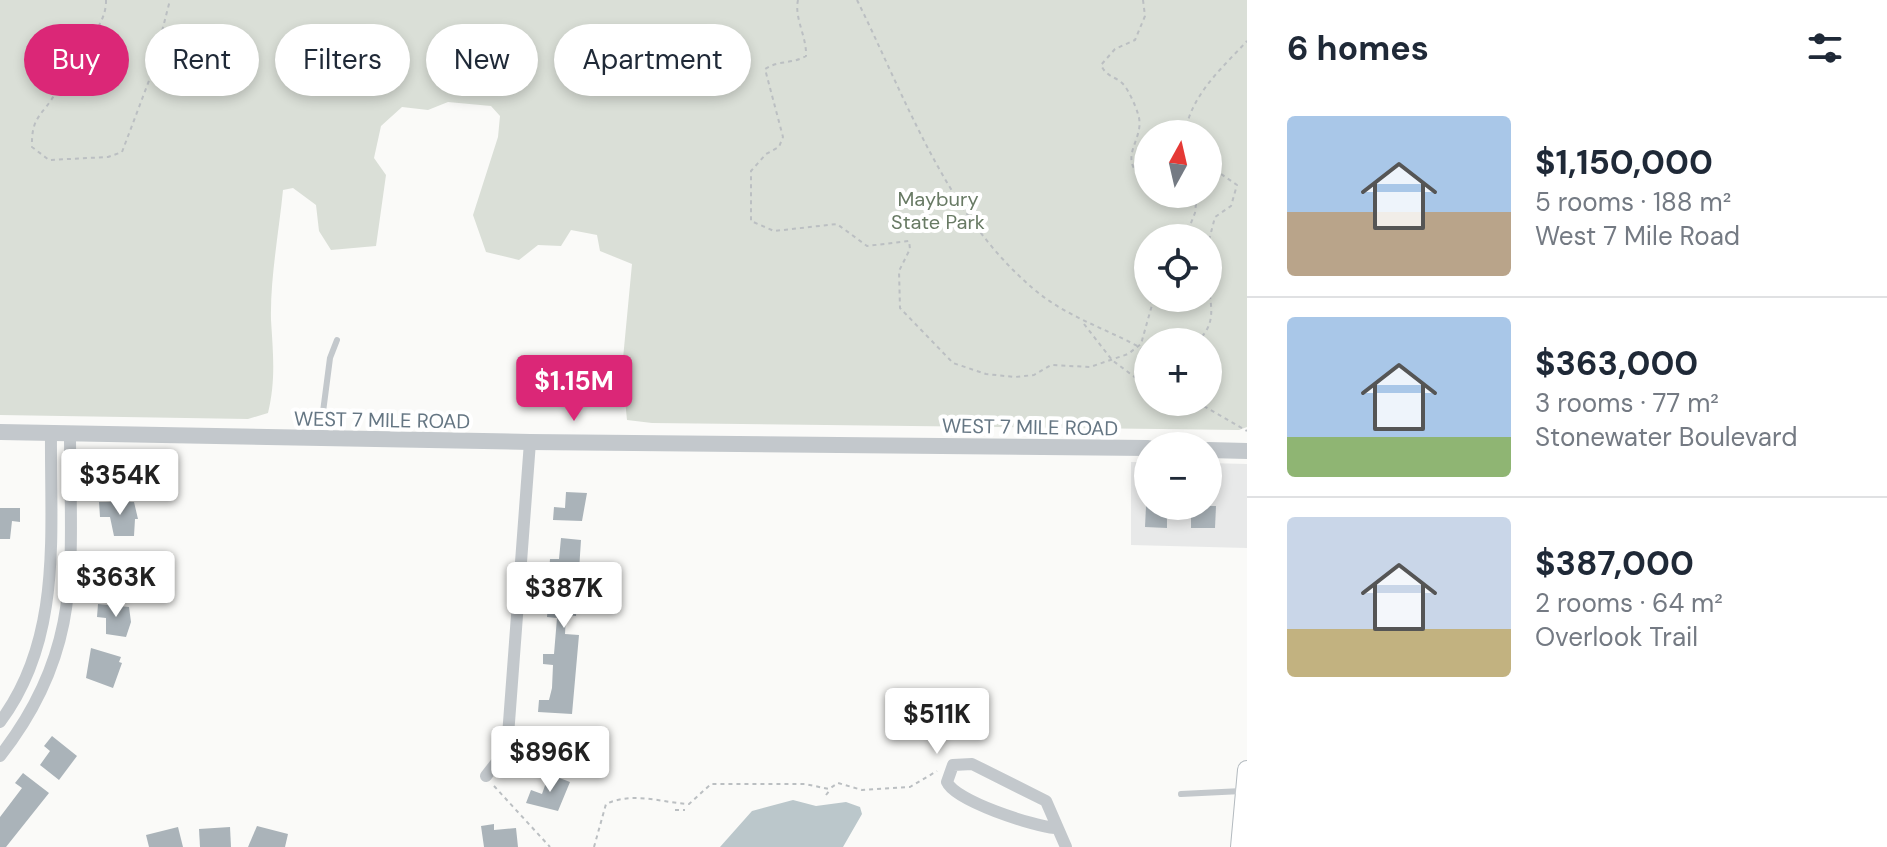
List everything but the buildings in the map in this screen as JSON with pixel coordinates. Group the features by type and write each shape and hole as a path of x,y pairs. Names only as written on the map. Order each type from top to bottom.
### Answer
{"main road":[{"path":"1240,847 1247,770"}],"street":[{"name":"WEST 7 MILE ROAD","path":"0,432 530,442 1134,448"},
{"path":"0,722 24,685 43,634 50,570 51,433"},
{"path":"0,756 24,725 42,694 61,645 69,570 70,433"},
{"path":"486,776 507,749 530,442"},
{"path":"1222,450 1247,451"},
{"path":"50,570 69,570"},
{"path":"24,685 42,694"},
{"path":"1055,828 1027,822 956,794 947,782 953,765 972,764 1046,801 1055,828 1066,847"}],"lane":[{"path":"319,439 330,358 337,340"},
{"path":"1181,794 1245,792"}],"path":[{"path":"106,0 106,8 84,50 60,76 56,92 34,122 32,147 49,160 108,157 122,152 150,78 170,0"},
{"path":"798,0 796,9 807,43 806,56 798,61 776,62 765,69 783,137 779,147 766,154 751,171 751,221 774,231 837,224 867,246 909,241 910,249 899,271 900,308 953,363 992,375 1015,377 1034,375 1051,365 1090,367 1134,348"},
{"path":"857,0 959,206 992,247 1036,291 1083,323 1112,360 1134,376"},
{"path":"1137,120 1138,113 1125,86 1107,76 1101,65 1115,49 1135,40 1145,16 1143,0"},
{"path":"1187,120 1199,94 1247,41"},
{"path":"1134,134 1130,156 1134,167"},
{"path":"1213,224 1215,217 1231,206 1237,185 1222,175"},
{"path":"1083,323 1114,332 1134,344"},
{"path":"1221,416 1247,431"},
{"path":"486,776 550,847"},
{"path":"594,847 606,804 617,799 661,798 689,804 711,784 805,784 829,789 838,783 862,790 910,787 928,776"},
{"path":"826,795 830,794 829,789"},
{"path":"680,804 680,810"},
{"path":"675,810 685,810"}],"shaded area":[{"path":"1131,462 1134,462 1134,520 1222,520 1222,463 1247,464 1247,548 1131,545"},
{"path":"793,800 816,806 846,802 860,807 862,814 843,847 720,847 752,811"}],"green space":[{"name":"Maybury State Park","path":"0,0 1247,0 1247,427 1239,430 652,423 627,420 622,369 632,264 600,251 597,235 571,230 561,246 538,245 519,260 486,252 473,215 498,137 500,116 491,106 448,102 428,110 402,107 381,126 374,158 386,175 376,246 331,250 319,231 316,205 293,188 283,190 272,288 271,401 268,413 248,419 0,415"}]}
